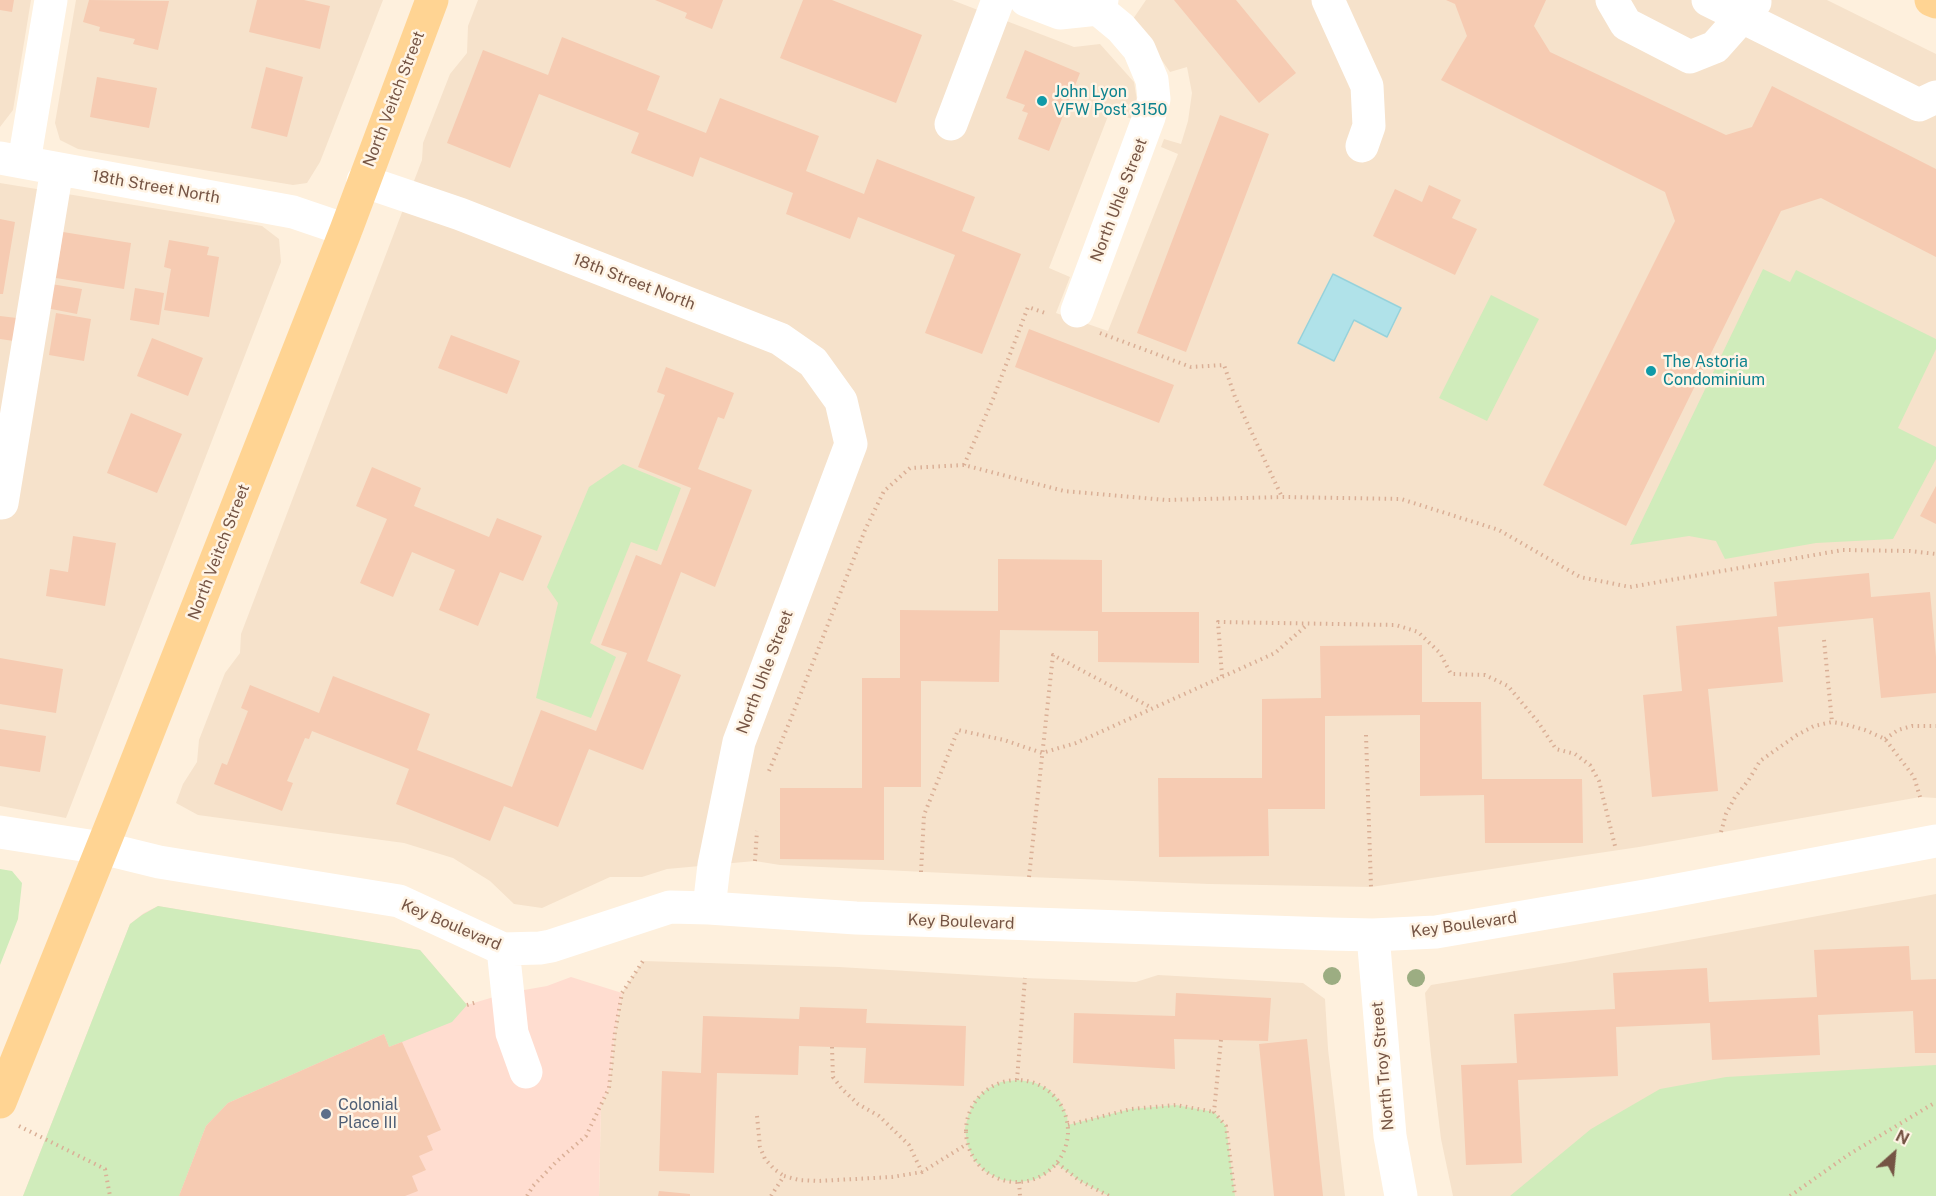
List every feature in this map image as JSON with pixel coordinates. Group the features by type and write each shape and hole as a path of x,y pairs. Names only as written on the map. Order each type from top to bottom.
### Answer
{"main road":[{"name":"North Veitch Street","path":"9,1114 102,848 346,230 432,0"},
{"path":"1931,0 1936,2"}],"street":[{"path":"12,160 51,0"},
{"path":"951,124 998,0"},
{"path":"1026,0 1060,13 1100,4"},
{"path":"1328,0 1367,86 1369,126 1362,146"},
{"path":"1612,0 1626,24 1690,57 1715,47 1749,8"},
{"path":"1708,0 1749,8 1919,105 1936,98"},
{"name":"North Uhle Street","path":"1072,318 1154,99 1152,80 1138,49 1100,4"},
{"name":"18th Street North","path":"12,160 293,212 346,230"},
{"path":"2,503 57,169"},
{"name":"18th Street North","path":"363,181 460,214 780,339 813,362 841,401 851,444"},
{"name":"North Uhle Street","path":"710,908 714,865 739,742 851,444"},
{"name":"Key Boulevard","path":"0,832 102,848 159,862 399,902 503,949 551,946 670,907 856,918 1373,935 1436,932 1651,895 1936,841"},
{"name":"North Troy Street","path":"1373,935 1390,1136 1401,1196"},
{"path":"503,949 512,1033 526,1072"}],"path":[{"path":"964,465 993,399 1028,307 1072,318 1191,367 1224,365 1235,397 1282,497"},
{"path":"766,780 865,530 884,491 910,468 964,465 1064,491 1166,500 1282,497 1401,499 1500,530 1580,577 1630,587 1843,550 1910,550 1936,554"},
{"path":"1222,676 1218,622 1396,625 1418,632 1440,653 1451,674 1485,675 1508,686 1538,722 1556,749 1575,754 1590,765 1599,780 1616,850"},
{"path":"921,872 924,815 958,730 1004,740 1042,753 1077,743 1275,653 1308,624"},
{"path":"1824,640 1832,722"},
{"path":"1029,877 1053,655 1152,708"},
{"path":"1721,832 1726,814 1735,797 1760,761 1797,735 1814,726 1832,722 1854,727 1885,739 1914,777 1920,797"},
{"path":"1885,739 1898,730 1912,726 1936,726"},
{"path":"1366,735 1371,887"},
{"path":"755,861 757,829"},
{"path":"527,1196 533,1186 556,1162 586,1136 609,1088 622,993 643,961"},
{"path":"1017,1080 1024,978"},
{"path":"1214,1112 1221,1040"},
{"path":"832,1047 833,1077 858,1104 879,1116 909,1145 922,1172"},
{"path":"1017,1080 1033,1082 1048,1089 1060,1101 1067,1116 1068,1125 1065,1149 1057,1163 1046,1174 1034,1180 1019,1182 1002,1180 986,1172 974,1160 967,1144 966,1128 969,1113 976,1099 987,1089 1001,1082 1017,1080"},
{"path":"1790,1196 1848,1155 1936,1102"},
{"path":"1068,1125 1131,1109 1176,1105 1214,1112 1226,1126 1235,1196"},
{"path":"9,1114 105,1169 110,1196"},
{"path":"757,1116 760,1148 765,1159 784,1176 799,1180 839,1181 922,1172 967,1144"},
{"path":"1057,1163 1080,1181 1109,1196"},
{"path":"771,1196 784,1176"},
{"path":"1019,1182 1020,1196"}],"shaded area":[{"path":"0,0 31,0 13,110 0,127"},
{"path":"76,0 383,0 320,162 307,183 293,185 78,149 60,140 55,123"},
{"path":"478,0 952,0 1074,47 1100,44 1134,82 1137,101 1132,119 1110,111 1049,268 1070,277 1056,313 1108,331 1178,154 1161,147 1164,139 1181,144 1188,121 1192,93 1187,67 1170,72 1133,19 1146,0 1827,0 1936,54 1936,798 1920,797 1639,847 1371,887 1029,877 780,865 755,861 667,869 642,877 610,877 542,908 514,904 490,881 453,858 404,843 198,815 176,803 183,784 197,762 199,740 225,673 240,653 241,634 422,160 423,143 450,74 467,53 468,26"},
{"path":"0,183 262,226 279,239 281,262 66,818 0,806"},
{"path":"1936,894 1936,1196 1453,1196 1441,1139 1431,1055 1425,993 1431,985 1570,962"},
{"path":"158,906 420,950 467,1005 507,993 547,986 571,977 622,993 609,1088 601,1105 599,1196 23,1196 130,924"},
{"path":"643,961 839,967 1136,982 1158,975 1303,983 1325,999 1328,1049 1345,1196 599,1196 601,1105 609,1088 622,993"}],"green space":[{"path":"1763,269 1790,282 1796,270 1936,339 1936,349 1898,428 1936,447 1936,459 1893,539 1816,543 1725,559 1716,541 1689,536 1630,545"},
{"path":"1491,295 1539,319 1487,421 1439,398"},
{"path":"623,464 681,488 657,551 631,542 590,643 616,657 591,718 536,698 558,603 547,587 589,487"},
{"path":"0,869 12,871 22,883 18,919 0,965"},
{"path":"158,906 420,950 467,1005 452,1022 389,1047 384,1034 228,1103 206,1126 179,1196 23,1196 130,924"},
{"path":"1936,1065 1936,1196 1510,1196 1591,1129 1660,1089 1726,1077"},
{"path":"1017,1080 1033,1082 1048,1089 1060,1101 1067,1116 1068,1125 1131,1109 1176,1105 1214,1112 1226,1126 1235,1196 1109,1196 1080,1181 1057,1164 1046,1174 1033,1180 1019,1182 1002,1180 986,1172 974,1160 967,1144 965,1128 969,1113 976,1099 987,1089 1001,1082"}],"water":[{"path":"1333,274 1401,308 1387,337 1354,320 1334,361 1298,343"}],"building":[{"path":"0,0 14,0 12,12 0,10"},
{"path":"89,0 169,1 158,50 133,44 135,39 99,31 100,27 83,22"},
{"path":"257,0 304,0 330,6 320,49 249,32"},
{"path":"655,0 723,0 712,29 685,18 687,13"},
{"path":"803,0 832,0 922,35 896,103 780,58"},
{"path":"1174,0 1236,0 1296,73 1259,103"},
{"name":"The Astoria Condominium","path":"1446,0 1546,0 1534,26 1550,52 1726,135 1752,127 1772,86 1936,169 1936,257 1821,198 1781,211 1626,526 1543,485 1675,221 1665,192 1441,80 1467,36 1455,4"},
{"path":"562,37 660,76 647,110 706,133 720,98 819,136 806,171 864,194 877,159 975,197 962,231 1021,254 982,354 925,333 955,255 858,217 850,239 786,214 793,193 700,157 693,177 631,153 639,133 539,94 510,168 447,143 483,50 548,75"},
{"name":"John Lyon VFW Post 3150","path":"1025,50 1080,73 1049,151 1018,139 1028,113 1022,111 1025,105 1006,98"},
{"path":"266,67 303,77 287,137 251,128"},
{"path":"97,77 157,88 149,128 90,117"},
{"path":"1220,115 1269,134 1186,352 1137,333"},
{"path":"1429,185 1461,200 1452,218 1477,229 1455,275 1373,236 1395,189 1422,202"},
{"path":"0,219 15,222 3,294 0,294"},
{"path":"63,232 131,243 124,289 56,278"},
{"path":"169,240 209,247 207,255 219,257 209,317 164,310 171,269 164,267"},
{"path":"51,284 82,289 77,314 46,308"},
{"path":"135,288 164,293 159,325 130,320"},
{"path":"56,313 91,319 84,361 49,355"},
{"path":"0,316 17,318 14,341 0,339"},
{"path":"1029,329 1174,385 1159,423 1015,367"},
{"path":"451,335 520,361 507,394 438,368"},
{"path":"152,338 203,358 188,396 137,376"},
{"path":"666,367 734,393 724,419 718,417 698,469 752,490 715,587 681,572 647,661 681,675 643,770 589,749 558,827 504,806 490,841 396,804 409,769 312,731 309,739 305,738 287,781 293,783 282,811 214,784 222,763 227,765 248,711 241,708 250,685 319,713 333,676 430,714 417,750 512,787 541,710 596,731 627,653 601,645 636,555 661,565 691,488 638,467 665,395 657,392"},
{"path":"131,413 182,434 157,493 107,473"},
{"path":"372,467 421,488 414,506 489,537 497,518 542,536 523,581 500,572 478,626 439,610 455,570 412,552 393,597 360,583 387,519 356,506"},
{"path":"1936,486 1936,524 1920,516"},
{"path":"73,536 116,543 105,606 46,596 50,569 68,572"},
{"path":"998,559 1102,560 1102,612 1199,612 1199,663 1098,662 1098,631 1000,630 999,682 921,681 921,787 884,787 884,860 780,859 780,788 862,788 862,678 900,678 900,610 998,611"},
{"path":"1869,573 1871,597 1930,592 1936,657 1936,693 1881,698 1873,618 1778,627 1783,682 1708,689 1718,791 1652,797 1643,695 1682,691 1676,626 1777,616 1774,582"},
{"path":"1422,645 1422,702 1481,702 1482,779 1582,779 1583,843 1485,843 1484,795 1420,796 1420,715 1325,716 1325,809 1268,809 1269,856 1159,857 1158,778 1262,778 1262,699 1321,698 1320,646"},
{"path":"0,658 63,669 56,713 0,704"},
{"path":"0,729 46,736 40,772 0,766"},
{"path":"1909,946 1911,980 1936,979 1936,1053 1915,1053 1913,1011 1818,1015 1820,1055 1712,1060 1710,1023 1616,1027 1618,1076 1518,1080 1522,1163 1466,1165 1461,1065 1517,1063 1514,1014 1615,1009 1613,973 1707,968 1709,1002 1817,997 1814,950"},
{"path":"1176,993 1271,998 1268,1041 1174,1039 1175,1069 1073,1063 1074,1013 1175,1016"},
{"path":"800,1007 867,1009 866,1023 966,1026 964,1086 864,1083 866,1048 799,1046 798,1075 717,1073 714,1173 659,1171 662,1071 701,1073 703,1016 799,1019"},
{"name":"Colonial Place III","path":"384,1034 389,1047 402,1042 441,1130 427,1136 433,1150 419,1156 426,1170 412,1176 418,1191 405,1196 179,1196 206,1126 228,1103"},
{"path":"1307,1039 1323,1196 1274,1196 1259,1044"},
{"path":"659,1191 690,1194 690,1196 658,1196"}],"place":[{"name":"John Lyon VFW Post 3150","path":"1042,101"},
{"name":"The Astoria Condominium","path":"1651,371"},
{"name":"Colonial Place III","path":"326,1114"}]}
